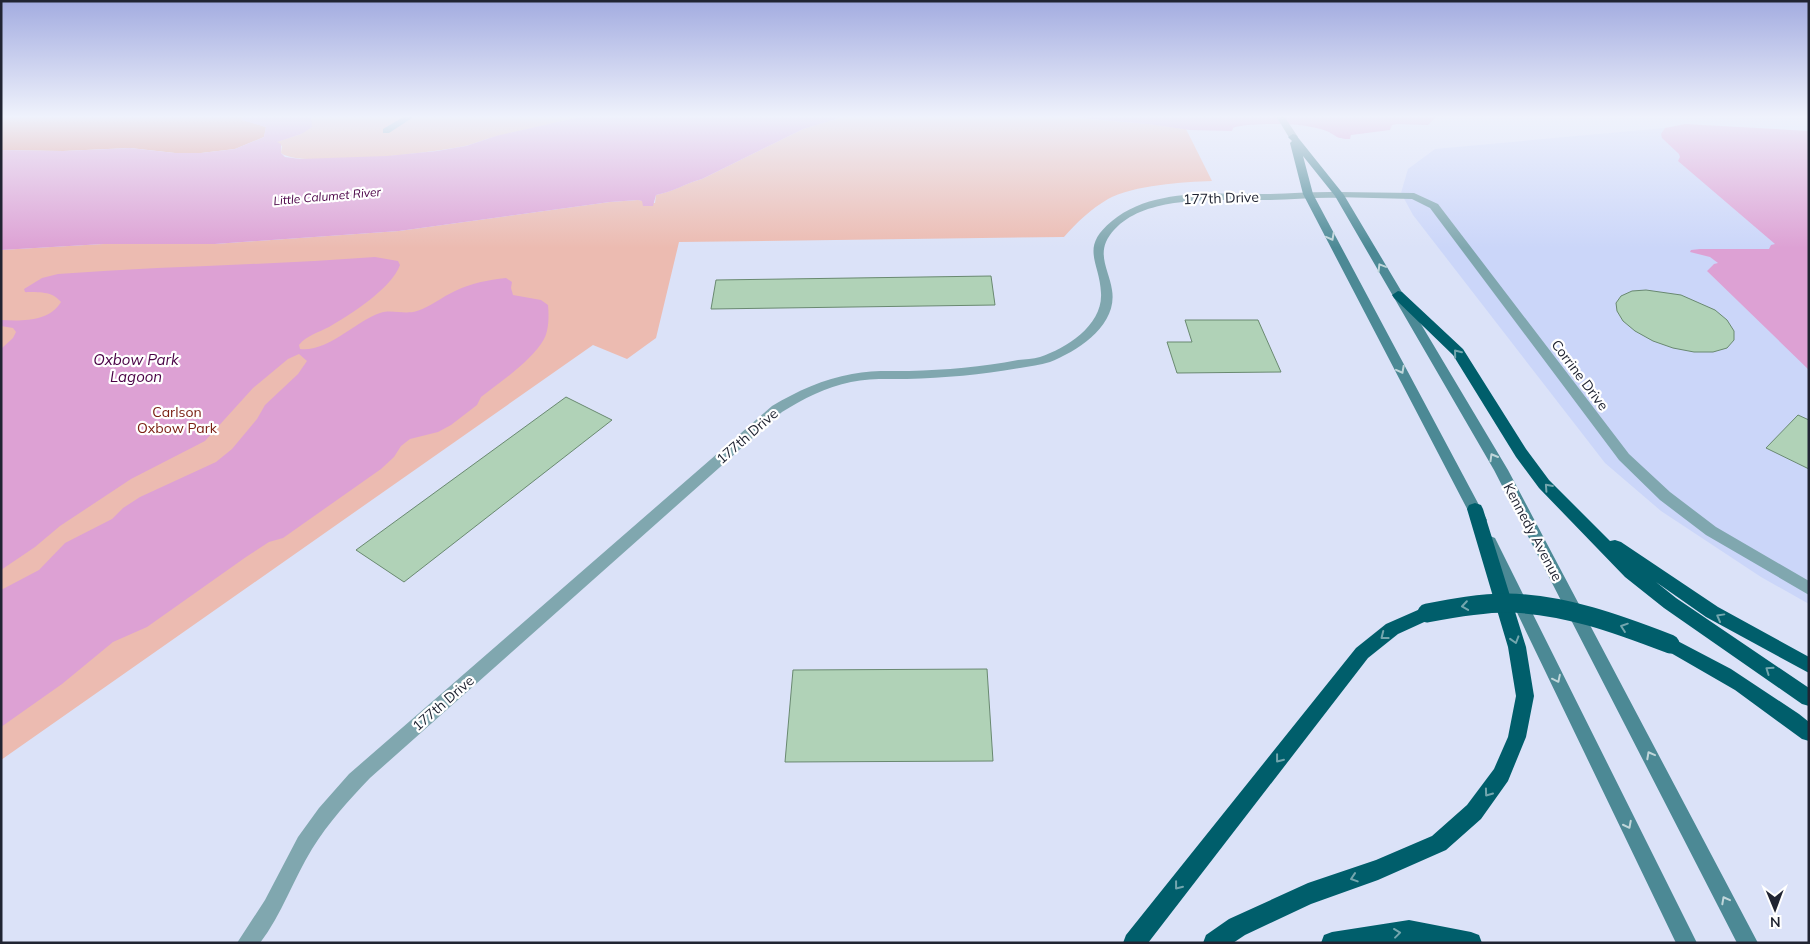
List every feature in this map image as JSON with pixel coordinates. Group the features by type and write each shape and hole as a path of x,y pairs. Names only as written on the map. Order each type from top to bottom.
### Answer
{"highway":[{"path":"1398,295 1458,352 1521,453 1544,484 1631,572 1670,603 1809,698"},
{"path":"1214,943 1237,927 1308,894 1378,870 1439,843 1474,812 1500,775 1517,737 1525,696 1517,647 1475,509"},
{"path":"1582,523 1712,612 1809,666"},
{"path":"1134,943 1362,653 1392,629 1427,613 1468,605 1508,603 1561,610 1621,626 1670,644 1717,670 1766,699 1809,733"},
{"path":"1332,943 1409,931 1471,943"}],"main road":[{"name":"Kennedy Avenue","path":"1299,160 1308,194 1475,509 1687,943"},
{"name":"Kennedy Avenue","path":"1311,160 1339,195 1501,470 1748,943"}],"street":[{"name":"177th Drive","path":"247,943 260,927 305,844 329,808 364,772 777,409 821,385 852,378 999,369 1045,359 1082,338 1098,324 1106,308 1107,292 1098,256 1102,241 1110,229 1122,219 1154,204 1192,198 1308,194 1339,195"},
{"name":"Corrine Drive","path":"1339,195 1414,196 1434,206 1624,457 1664,496 1711,531 1809,589"}],"shaded area":[{"path":"1420,160 1703,160 1806,247 1809,350 1809,604 1761,577 1661,511 1605,463 1413,215 1401,193 1408,169"}],"green space":[{"name":"Carlson Oxbow Park","path":"740,160 1202,160 1212,181 1159,185 1119,194 1090,211 1064,237 679,242 656,338 627,359 593,345 1,760 1,250 103,244 215,244 399,231 610,202 638,200 655,203 656,195 702,179"}],"water":[{"name":"Little Calumet River","path":"1,160 740,160 702,179 656,195 653,206 643,206 642,201 638,200 610,202 399,231 215,244 103,244 1,250"},
{"path":"1809,160 1809,370 1707,271 1714,264 1718,263 1710,257 1690,252 1691,250 1700,249 1769,249 1771,245 1775,244 1678,161"},
{"name":"Oxbow Park Lagoon","path":"375,257 398,261 400,265 396,274 380,292 348,315 305,339 299,345 300,349 311,349 321,346 380,313 417,311 467,286 506,278 512,282 513,295 541,300 548,305 546,335 539,347 524,363 481,397 477,405 451,425 438,432 410,439 401,446 394,457 381,469 283,538 269,542 246,557 147,627 113,642 62,684 1,727 1,590 39,570 65,543 112,519 123,508 140,497 216,462 232,449 257,419 265,405 298,374 307,361 299,354 288,359 253,388 205,441 131,479 60,526 35,547 1,570 1,349 13,338 16,332 13,328 1,326 1,320 26,320 42,317 56,309 61,302 49,294 25,292 24,289 42,278 58,274"}],"building":[{"path":"991,276 995,305 711,309 716,280"},
{"path":"1646,290 1681,295 1715,310 1727,320 1734,331 1734,340 1727,348 1713,352 1694,352 1673,348 1653,341 1635,331 1623,321 1617,311 1616,303 1621,296 1632,291"},
{"path":"1185,320 1258,320 1281,372 1177,373 1167,342 1192,342"},
{"path":"566,397 612,420 404,582 356,550"},
{"path":"1798,415 1809,420 1809,469 1766,448"},
{"path":"987,669 993,761 785,762 793,670"}]}
